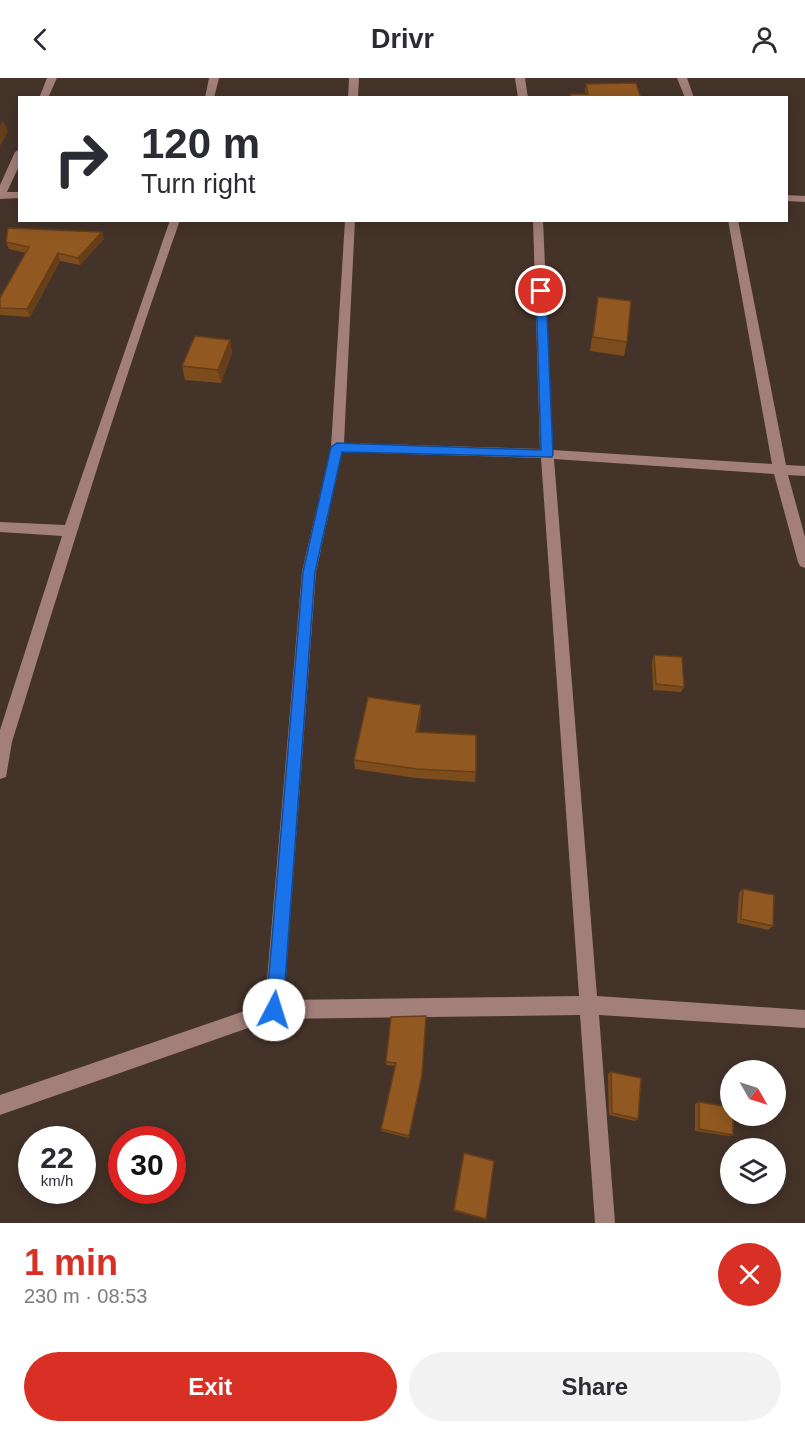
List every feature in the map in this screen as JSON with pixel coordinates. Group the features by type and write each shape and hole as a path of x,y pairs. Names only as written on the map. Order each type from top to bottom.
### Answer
{"street":[{"path":"44,96 52,78"},
{"path":"210,96 214,78"},
{"path":"353,96 354,78"},
{"path":"520,78 523,96"},
{"path":"682,78 689,96"},
{"path":"18,156 0,195 18,195"},
{"path":"788,198 805,199"},
{"path":"0,772 4,742 70,531 136,326 174,222"},
{"path":"274,1010 309,572 337,447 350,222"},
{"path":"538,222 547,454 605,1223"},
{"path":"733,222 780,470 805,562"},
{"path":"337,447 547,454 805,471"},
{"path":"0,527 70,531"},
{"path":"0,1105 274,1010 590,1005 805,1019"}],"building":[{"path":"636,83 640,96 570,96 570,94 588,94 586,84"},
{"path":"8,228 102,232 78,258 58,253 27,309 0,308 0,298 29,247 6,242"},
{"path":"598,297 631,301 627,342 593,337"},
{"path":"195,336 230,340 218,370 182,366"},
{"path":"654,655 682,657 684,687 656,684"},
{"path":"368,697 421,705 416,732 476,735 476,772 417,769 354,760"},
{"path":"743,889 774,895 773,926 741,919"},
{"path":"426,1016 422,1075 409,1136 381,1129 396,1063 386,1062 391,1017"},
{"path":"611,1072 641,1078 638,1119 612,1113"},
{"path":"699,1102 720,1105 720,1126 733,1126 733,1135 699,1129"},
{"path":"464,1153 494,1161 486,1219 454,1210"}],"route":[{"path":"274,1010 309,572 337,447 547,454 541,291"}]}
